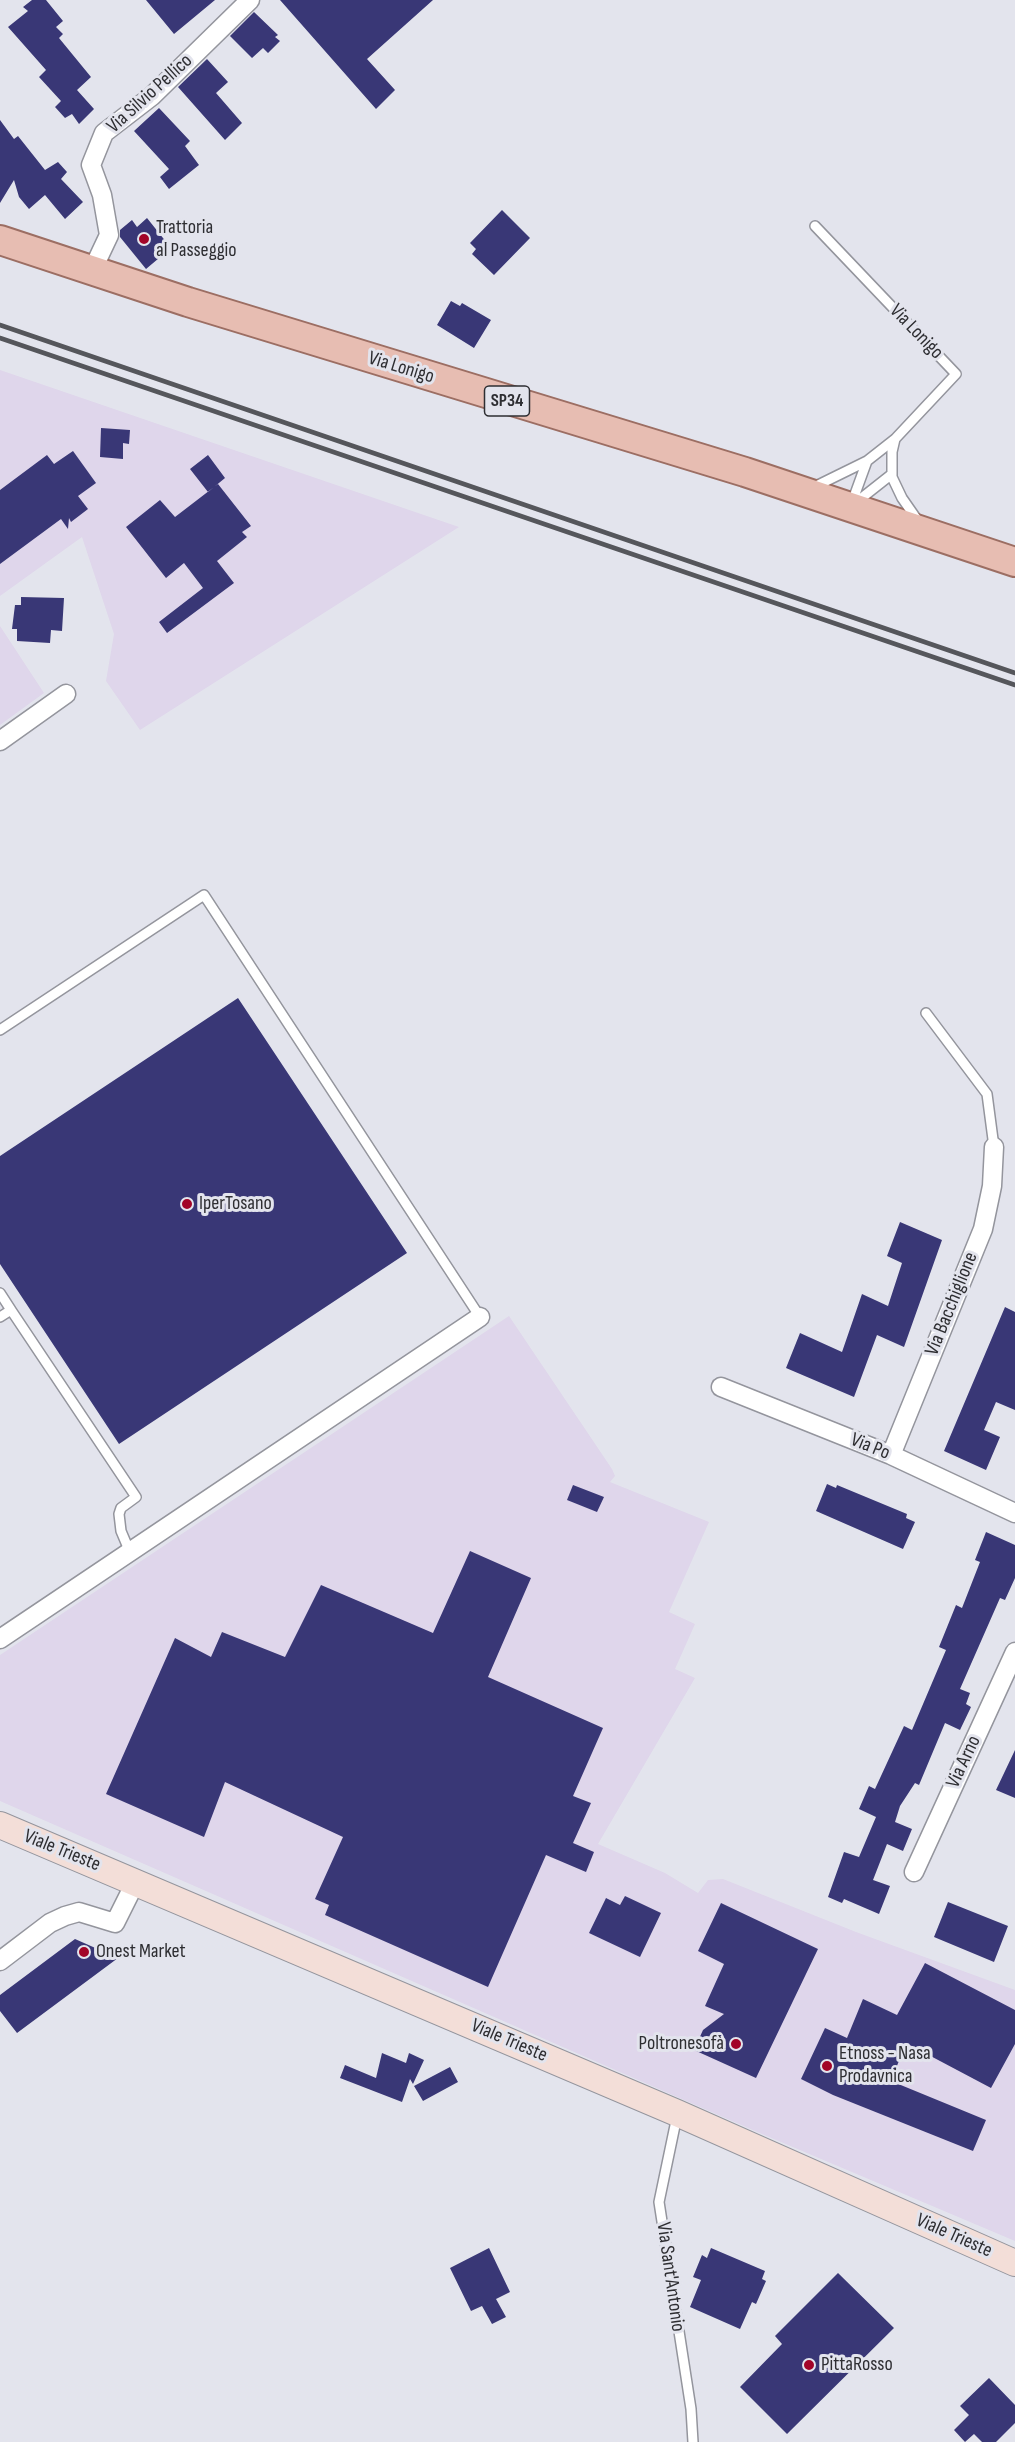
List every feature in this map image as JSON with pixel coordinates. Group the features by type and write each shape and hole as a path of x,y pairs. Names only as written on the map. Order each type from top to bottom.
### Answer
{"main road":[{"name":"Via Lonigo","path":"0,240 92,271 804,492 1015,562"},
{"name":"Viale Trieste","path":"0,1825 677,2113 1015,2263"}],"street":[{"name":"Via Silvio Pellico","path":"92,271 109,235 102,195 91,165 104,133 152,96 249,1"},
{"path":"0,741 66,694"},
{"name":"Via Bacchiglione","path":"891,1455 983,1229 993,1186 994,1148"},
{"path":"0,1639 129,1550 480,1317"},
{"name":"Via Po","path":"721,1387 891,1455 1015,1514"},
{"name":"Via Arno","path":"914,1872 1015,1652"},
{"path":"0,1962 50,1923 79,1911 115,1923 136,1881"}],"lane":[{"name":"Via Lonigo","path":"804,492 867,461 895,439 956,374 815,226"},
{"path":"895,439 892,452 892,474 902,498 928,533"},
{"path":"850,507 867,461"},
{"path":"850,507 892,474"},
{"path":"0,1030 204,895 480,1317"},
{"path":"926,1013 987,1094 994,1148"},
{"path":"0,1293 136,1497 121,1508 120,1514 121,1531 129,1550"},
{"path":"0,1317 11,1310"},
{"name":"Via Sant'Antonio","path":"677,2113 659,2202 691,2409 693,2442"}],"shaded area":[{"path":"0,370 459,527 140,730 106,681 114,634 82,537 0,596"},
{"path":"0,626 44,693 0,725"},
{"path":"509,1316 612,1469 615,1476 610,1482 709,1522 669,1612 695,1624 675,1669 695,1678 598,1844 665,1873 698,1893 708,1880 723,1879 856,1932 1015,1990 1015,2241 755,2131 0,1801 0,1655"}],"building":[{"path":"32,0 46,0 63,21 56,27 63,34 59,38 91,77 77,90 94,109 79,124 72,114 65,118 55,107 61,101 39,77 46,70 8,27 28,11 23,7"},
{"path":"146,0 215,0 174,34"},
{"path":"280,0 433,0 367,59 395,90 376,109"},
{"path":"254,12 278,35 275,37 280,41 268,53 263,48 252,58 230,36"},
{"path":"207,59 228,82 216,93 242,123 225,140 178,87"},
{"path":"159,108 190,141 185,146 199,165 169,189 160,177 169,169 134,131"},
{"path":"0,120 14,139 18,136 45,170 58,162 67,172 61,179 83,202 65,219 45,195 29,209 19,197 14,180 0,203"},
{"path":"502,210 530,238 494,275 472,254 476,249 470,243"},
{"path":"147,218 171,248 146,269 120,237 120,230 132,220 137,227"},
{"path":"451,301 460,306 462,303 491,320 474,348 437,325"},
{"path":"101,428 130,430 129,444 123,443 123,459 100,457"},
{"path":"73,451 96,483 78,496 88,509 71,522 69,518 68,529 61,519 0,564 0,490 47,455 54,464"},
{"path":"208,455 225,478 208,492 190,469"},
{"path":"218,484 251,526 242,532 247,537 217,561 234,583 167,633 159,622 203,588 184,563 166,578 126,527 160,500 175,517"},
{"path":"21,597 64,598 62,631 51,630 50,643 17,641 17,629 12,629 15,605 21,605"},
{"name":"IperTosano","path":"238,998 407,1253 119,1444 0,1264 0,1156"},
{"path":"900,1222 942,1240 904,1347 877,1335 854,1397 786,1368 800,1333 842,1352 862,1294 888,1306 902,1263 887,1256"},
{"path":"1005,1307 1015,1312 1015,1410 996,1402 984,1430 1000,1437 986,1470 944,1451"},
{"path":"827,1484 836,1488 837,1485 907,1514 906,1518 915,1522 903,1549 816,1511"},
{"path":"573,1485 604,1497 597,1512 567,1500"},
{"path":"986,1532 1015,1545 1015,1578 1005,1600 1000,1598 960,1689 970,1693 966,1704 971,1707 960,1730 945,1723 919,1785 915,1783 900,1806 895,1822 912,1829 903,1851 887,1844 873,1880 890,1886 879,1914 844,1899 842,1903 828,1897 844,1852 859,1857 876,1817 859,1809 869,1786 875,1789 904,1726 912,1730 946,1650 939,1647 956,1605 962,1608 980,1562 975,1560"},
{"path":"470,1551 531,1578 488,1677 603,1728 573,1796 591,1803 573,1843 594,1852 586,1872 546,1855 488,1987 325,1915 329,1905 315,1899 343,1837 225,1782 204,1837 106,1794 175,1638 211,1657 222,1632 285,1657 321,1585 433,1633"},
{"path":"1015,1750 1015,1798 996,1790"},
{"path":"625,1896 661,1913 640,1957 589,1933 606,1898 620,1905"},
{"path":"948,1902 1008,1926 994,1962 934,1937"},
{"path":"721,1903 818,1949 756,2078 694,2050 703,2030 724,2014 705,2006 724,1964 698,1951"},
{"path":"75,1939 118,1958 17,2033 0,2011 0,1995"},
{"path":"925,1963 1015,2010 1015,2044 991,2088 906,2043 891,2081 986,2120 973,2151 833,2095 801,2079 825,2028 847,2038 863,1999 897,2015"},
{"path":"382,2053 406,2063 409,2053 424,2060 413,2084 410,2079 402,2102 340,2078 345,2065 376,2078"},
{"path":"450,2067 458,2082 423,2101 414,2086"},
{"path":"489,2248 510,2292 496,2299 506,2317 492,2324 482,2306 471,2311 450,2268"},
{"path":"711,2248 765,2271 762,2279 766,2281 756,2304 752,2302 740,2329 690,2307 701,2280 693,2277 702,2255 707,2258"},
{"name":"PittaRosso","path":"838,2273 894,2328 787,2434 740,2387 782,2344 775,2336"},
{"path":"989,2378 1015,2405 1015,2423 996,2442 982,2442 974,2434 965,2442 954,2430 969,2415 960,2406"}],"railway":[{"path":"0,325 1015,673"},
{"path":"0,338 1015,685"}],"place":[{"name":"Trattoria al Passeggio","path":"144,239"},
{"name":"IperTosano","path":"187,1204"},
{"name":"Onest Market","path":"84,1952"},
{"name":"Poltronesofà","path":"736,2044"},
{"name":"Etnoss - Nasa Prodavnica","path":"827,2066"},
{"name":"PittaRosso","path":"809,2365"}]}
